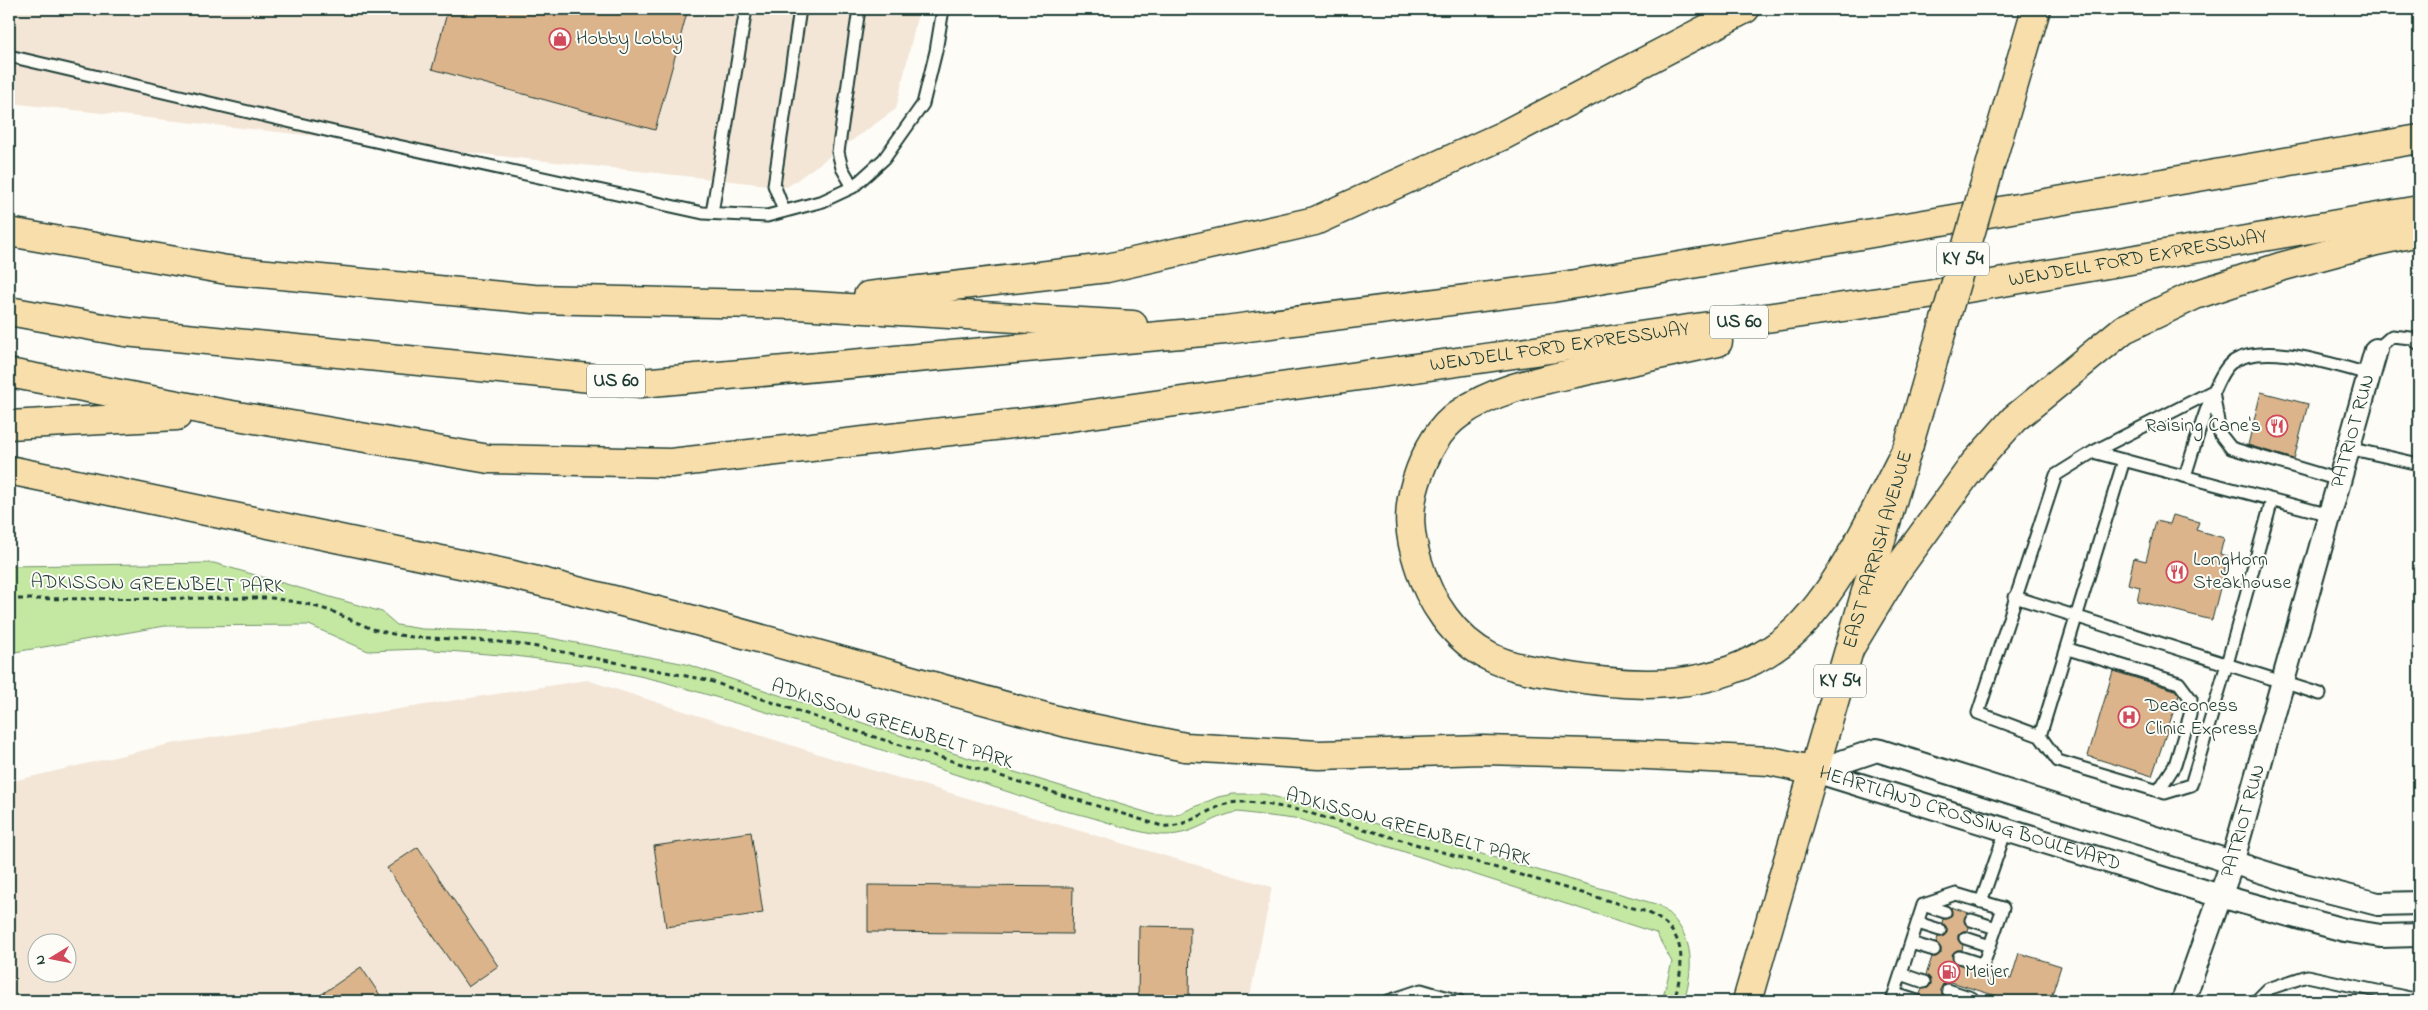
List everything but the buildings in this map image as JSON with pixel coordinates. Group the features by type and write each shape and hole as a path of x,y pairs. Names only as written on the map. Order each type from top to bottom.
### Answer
{"main road":[{"path":"798,305 1107,268 1315,221 1504,135 1745,9"},
{"name":"EAST PARRISH AVENUE","path":"1747,1001 2036,9"},
{"name":"US 60","path":"9,311 125,332 641,383 1225,330 1552,288 2419,139"},
{"name":"WENDELL FORD EXPRESSWAY","path":"220,413 489,459 671,463 1056,419 1928,295 2419,210"},
{"path":"9,232 227,270 534,299 798,305 1225,330"},
{"path":"1851,646 1897,570 1974,464 2014,419 2124,329 2195,295 2298,262 2376,241 2419,232"},
{"path":"1909,445 1836,582 1811,614 1782,643 1742,665 1719,676 1686,682 1633,685 1594,682 1515,667 1488,656 1454,630 1430,597 1422,578 1409,529 1410,508 1414,489 1422,464 1436,436 1457,414 1492,394 1538,381 1928,295"},
{"name":"US 60","path":"9,374 220,413"},
{"path":"9,425 220,413"},
{"path":"9,470 513,574 686,618 1067,723 1185,747 1318,755 1483,750 1627,754 1770,760 1815,771"}],"street":[{"name":"PATRIOT RUN","path":"2183,1001 2232,863 2376,350"},
{"name":"HEARTLAND CROSSING BOULEVARD","path":"1815,771 1877,750 2232,863 2378,904 2419,904"},
{"name":"HEARTLAND CROSSING BOULEVARD","path":"1815,771 2220,896 2344,930 2380,936 2419,936"}],"lane":[{"path":"712,213 746,9"},
{"path":"784,211 774,185 800,9"},
{"path":"853,187 842,168 838,152 859,9"},
{"path":"9,56 334,132 712,213 768,216 823,201 853,187 884,159 923,104 936,51 943,9"},
{"path":"2376,350 2392,336 2411,338 2419,344"},
{"path":"2185,476 2213,391 2230,364 2252,355 2284,354 2369,374"},
{"path":"2213,391 2093,452 2056,475 1978,713 2040,736 2058,761 2165,792 2190,785 2227,664 2272,500"},
{"path":"2213,391 2220,434 2230,448 2339,480"},
{"path":"2348,448 2419,464"},
{"path":"2093,452 2330,515"},
{"path":"2040,736 2124,460"},
{"path":"2015,597 2320,694"},
{"path":"2068,649 2179,683 2191,699 2190,715 2175,765 2159,790"},
{"path":"1981,902 2006,830"},
{"path":"1924,905 1956,894 2003,908 1983,968 1959,958"},
{"path":"1924,905 1945,912"},
{"path":"1917,1001 1894,997 1924,905"},
{"path":"1971,920 1996,928"},
{"path":"1918,923 1940,930"},
{"path":"1965,938 1990,946"},
{"path":"1911,943 1934,950"},
{"path":"1901,974 1924,982"},
{"path":"2256,1001 2268,989 2307,976 2419,1000"},
{"path":"1388,1001 1421,990 1433,998 1459,1001"},
{"path":"1948,990 1972,997"}],"path":[{"name":"ADKISSON GREENBELT PARK","path":"9,599 272,598 315,606 372,629 393,634 532,646 708,680 868,735 1162,826 1173,827 1180,825 1228,803 1264,805 1299,810 1647,912 1658,917 1675,937 1683,960 1674,1001"}],"shaded area":[{"path":"9,9 919,9 896,109 787,187 9,103"},
{"path":"587,680 844,762 1272,887 1249,1001 9,1001 9,782 170,744"}],"green space":[{"path":"214,563 382,612 397,625 422,629 492,631 540,636 686,664 956,754 1155,815 1176,815 1218,797 1233,794 1264,794 1360,819 1659,905 1671,915 1679,926 1689,949 1690,973 1684,1001 1662,1001 1672,962 1656,933 1349,834 1302,820 1238,812 1222,816 1193,830 1177,834 1152,834 1138,831 1069,812 776,715 661,681 600,667 515,656 420,649 368,651 309,625 165,626 9,653 9,566"}],"place":[{"name":"Hobby Lobby","path":"560,39"},
{"name":"Raising Cane's","path":"2277,426"},
{"name":"LongHorn Steakhouse","path":"2177,572"},
{"name":"Deaconess Clinic Express","path":"2129,717"},
{"name":"Meijer","path":"1949,972"}]}
